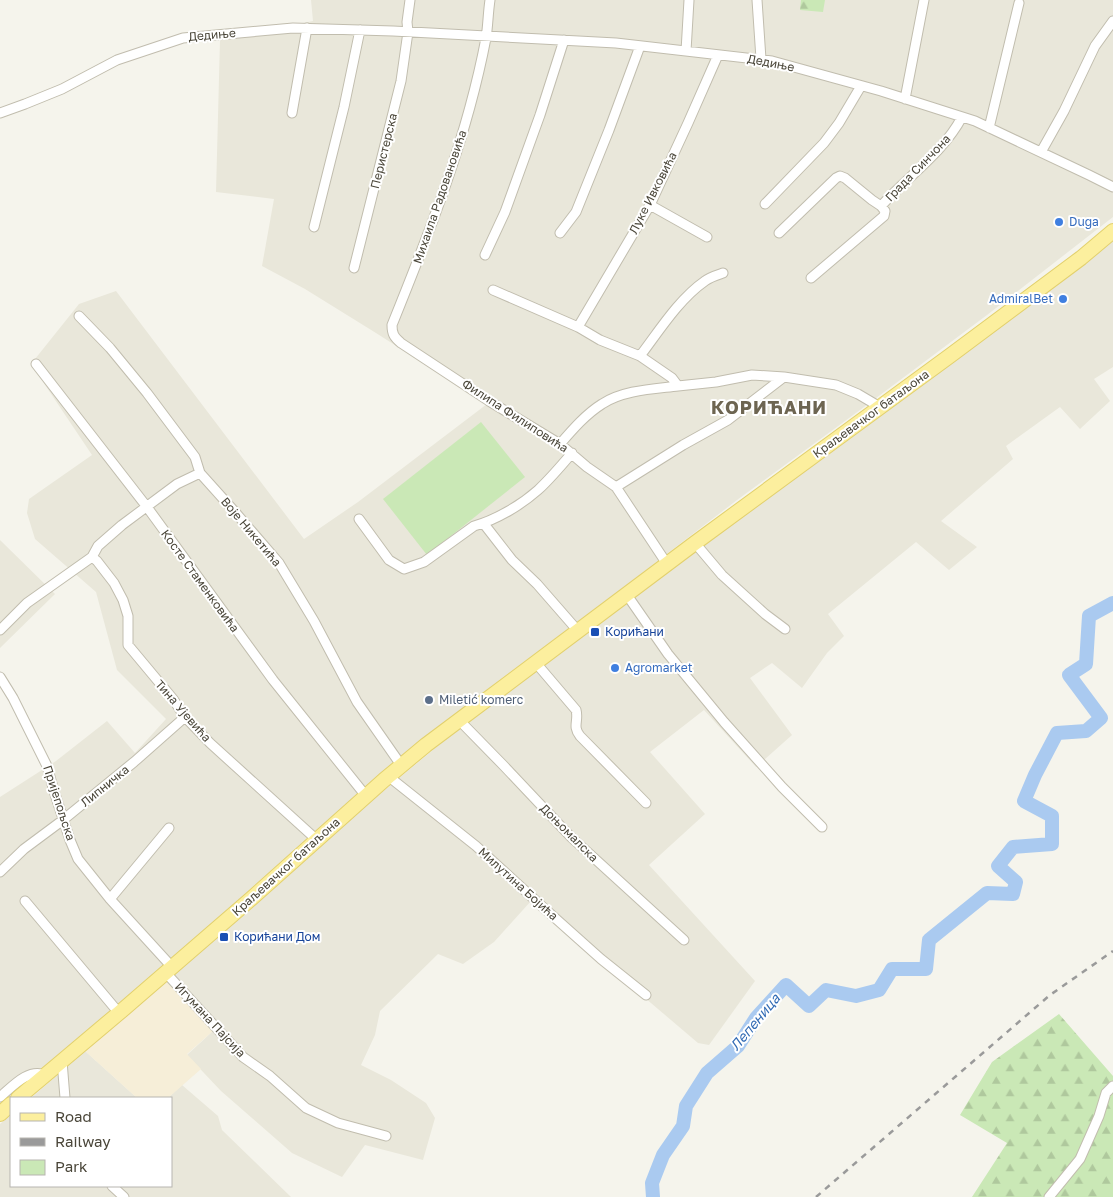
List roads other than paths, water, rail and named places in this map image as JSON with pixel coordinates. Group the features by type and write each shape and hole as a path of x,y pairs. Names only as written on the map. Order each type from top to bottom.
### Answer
{"main road":[{"name":"Краљевачког батаљона","path":"19,1097 169,970 388,776 426,745 1080,258 1113,231"},
{"path":"0,1114 10,1105"}],"street":[{"path":"408,32 407,22 410,0"},
{"name":"Михаила Радовановића","path":"392,325 455,160 475,88 486,36 490,0"},
{"path":"686,51 689,0"},
{"path":"757,0 761,59"},
{"path":"905,99 924,0"},
{"path":"989,128 1019,3"},
{"path":"1041,152 1064,111 1095,46 1113,20"},
{"path":"292,113 307,28"},
{"name":"Дедиње","path":"0,113 62,89 116,60 183,38 307,28 564,40 640,46 772,61 975,121 1113,187"},
{"path":"314,226 344,107 360,30"},
{"name":"Перистерска","path":"354,268 401,81 408,32"},
{"path":"485,255 505,212 540,115 564,40"},
{"path":"560,233 576,212 640,46"},
{"name":"Луке Ивковића","path":"578,327 650,205 718,55"},
{"path":"765,204 824,143 839,123 861,86"},
{"name":"Града Синчона","path":"779,233 840,176 881,206 942,146 962,117"},
{"path":"650,205 707,237"},
{"path":"811,278 884,216 885,211 881,206"},
{"path":"640,356 691,293 706,280 723,273"},
{"path":"493,290 578,327 600,340 640,356 672,378 678,386"},
{"name":"Воје Никетића","path":"79,316 110,348 180,436 195,456 200,473 279,564 314,621 357,702 401,765"},
{"name":"Филипа Филиповића","path":"392,325 394,337 401,343 560,444 587,468 616,487 667,564"},
{"name":"Косте Стаменковића","path":"36,364 147,507 273,680 366,796"},
{"path":"560,444 578,423 603,403 620,396 645,390 716,382 752,375 784,377 836,385 858,394 880,407"},
{"path":"616,487 728,420 784,377"},
{"path":"359,519 389,560 404,569 424,562 474,526 484,524 519,504 538,490 572,454"},
{"path":"0,630 27,603 92,557 98,546 122,525 177,484 200,473"},
{"path":"484,524 512,560 578,631"},
{"path":"695,543 722,574 765,614 785,629"},
{"name":"Тина Ујевића","path":"92,557 114,583 123,600 128,616 128,645 173,699 185,717 316,840"},
{"path":"627,595 668,654 724,722 782,787 822,827"},
{"path":"536,662 576,710 575,726 580,736 646,803"},
{"name":"Пријепољска","path":"0,677 13,698 47,766 63,820 78,859 169,970"},
{"name":"Липничка","path":"0,872 24,849 134,762 185,717"},
{"name":"Доњомалска","path":"459,720 571,837 684,940"},
{"name":"Милутина Бојића","path":"388,776 476,846 545,909 646,995"},
{"path":"110,899 169,828"},
{"path":"25,902 119,1013"},
{"name":"Игумана Пајсија","path":"169,970 243,1057 270,1076 306,1108 338,1122 386,1136"},
{"path":"62,1061 65,1097"},
{"path":"0,1097 30,1074 45,1075"},
{"path":"1049,1197 1080,1159 1100,1116 1106,1093 1113,1086"},
{"path":"113,1187 124,1197"}],"waterway":[{"name":"Лепеница","path":"653,1197 652,1183 663,1155 683,1126 686,1106 707,1073 738,1046 756,1018 786,985 809,1006 826,990 856,996 879,990 892,969 926,969 929,940 987,893 1013,894 1016,882 998,866 1013,847 1052,844 1052,816 1024,801 1057,733 1086,731 1101,718 1069,675 1086,664 1089,616 1113,603"}],"railway":[{"path":"816,1197 1050,995 1113,951"}],"place":[{"name":"Duga","path":"1059,222"},
{"name":"AdmiralBet","path":"1063,299"},
{"name":"Корићани","path":"595,632"},
{"name":"Agromarket","path":"615,668"},
{"name":"Miletić komerc","path":"429,700"},
{"name":"Корићани Дом","path":"224,937"}],"district":[{"name":"КОРИЋАНИ","path":"769,408"}]}
